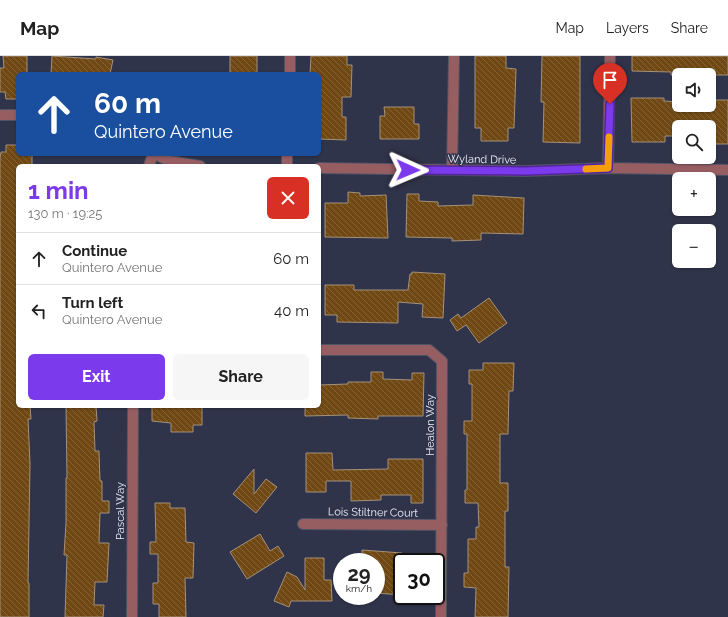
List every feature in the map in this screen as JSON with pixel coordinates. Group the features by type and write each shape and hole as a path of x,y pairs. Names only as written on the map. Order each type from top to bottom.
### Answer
{"street":[{"path":"290,56 290,72"},
{"path":"452,170 454,56"},
{"path":"608,168 610,56"},
{"path":"0,115 16,115"},
{"path":"158,156 169,161 188,164"},
{"name":"Wyland Drive","path":"321,168 525,171 608,168 728,170"},
{"name":"Healon Way","path":"321,350 429,350 442,361 441,617"},
{"name":"Pascal Way","path":"132,617 133,408"},
{"name":"Lois Stiltner Court","path":"303,524 442,525"}],"building":[{"path":"3,56 27,56 27,72 16,72 16,99 6,99 5,92 0,92 0,68 4,68"},
{"path":"52,56 96,59 96,57 113,60 110,72 51,72"},
{"path":"230,56 257,56 257,72 230,72"},
{"path":"311,56 347,56 347,65 352,65 351,97 342,97 342,117 346,117 346,140 321,139 321,72 310,72"},
{"path":"475,56 506,56 506,68 516,69 514,128 508,128 508,141 481,141 481,128 475,128"},
{"path":"542,56 580,56 580,143 543,142 544,102 541,102"},
{"path":"632,56 728,56 728,75 716,75 716,68 672,68 672,75 671,72 632,71"},
{"path":"631,98 664,98 664,101 672,102 672,112 716,112 716,100 728,100 728,144 716,144 716,120 672,120 672,136 665,136 665,142 632,142"},
{"path":"384,107 414,107 414,124 419,124 419,139 380,139 380,116 385,116"},
{"path":"6,145 16,145 16,156 32,156 32,164 16,164 16,408 30,408 31,419 28,419 30,464 28,583 29,617 0,617 0,158 1,152 6,152"},
{"path":"348,192 360,193 360,196 386,195 388,238 325,237 325,203 348,203"},
{"path":"407,194 419,194 419,201 438,202 438,206 473,205 473,195 524,198 523,234 481,233 481,240 452,241 452,238 406,237"},
{"path":"412,272 445,274 443,318 422,317 423,304 398,302 398,323 337,322 337,315 325,315 325,285 354,285 354,290 408,290 410,274 412,274"},
{"path":"489,298 507,323 479,343 466,325 457,331 450,320 458,314 461,318"},
{"path":"483,363 514,363 513,391 509,391 508,434 500,434 500,483 508,483 508,511 505,511 505,567 509,567 508,617 475,617 476,588 464,587 464,573 468,573 468,539 476,539 476,527 479,527 478,503 465,503 465,490 467,490 467,434 464,434 464,421 472,421 472,384 469,384 469,370 483,370"},
{"path":"371,372 383,372 383,379 412,380 412,373 424,373 423,416 378,416 378,419 348,418 348,415 305,416 305,408 321,408 321,385 348,384 348,382 371,382"},
{"path":"66,408 96,408 97,421 94,422 95,451 99,451 102,501 109,501 109,513 100,513 99,543 109,543 107,582 95,582 94,605 104,605 103,617 65,617 67,555 64,555 67,478"},
{"path":"152,408 202,408 202,425 193,425 193,432 171,432 171,423 152,421"},
{"path":"306,453 332,453 333,470 388,469 388,459 423,459 423,503 411,503 411,495 381,495 381,500 351,501 351,481 326,481 326,492 306,492"},
{"path":"254,469 254,494 266,479 277,487 256,513 233,494"},
{"path":"155,503 170,503 170,508 185,508 186,542 194,543 193,578 185,578 186,617 159,617 159,604 153,604 153,583 158,583 158,554 150,554 150,542 156,542"},
{"path":"260,534 270,551 278,546 284,556 247,579 230,552"},
{"path":"362,550 402,553 393,553 393,594 385,594 385,553 362,553"},
{"path":"305,558 324,558 324,580 331,580 332,601 291,601 289,607 274,601 287,572 297,577 305,590"}],"slow traffic":[{"path":"586,169 608,168 609,137"}],"route":[{"path":"408,170 525,171 608,168 610,104"}]}
